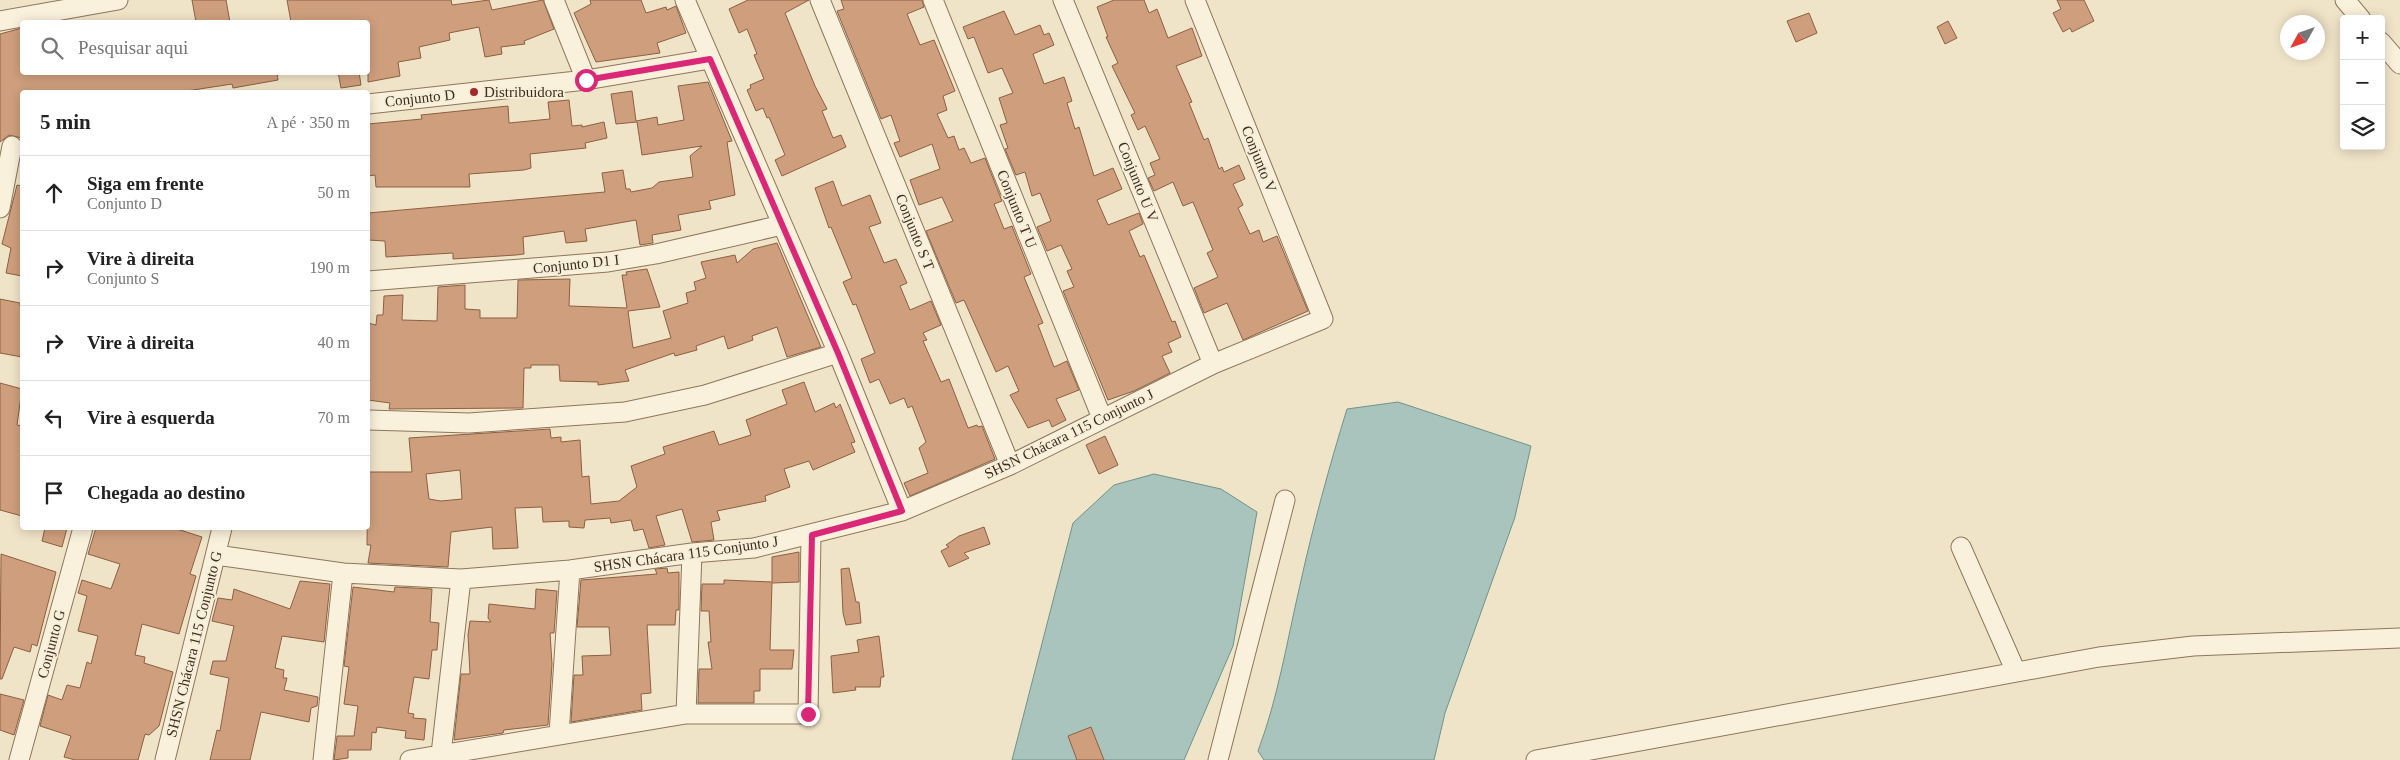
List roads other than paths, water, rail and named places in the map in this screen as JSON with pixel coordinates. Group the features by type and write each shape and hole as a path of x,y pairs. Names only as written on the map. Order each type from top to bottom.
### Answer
{"street":[{"path":"0,21 118,0"},
{"path":"554,0 586,80"},
{"path":"685,0 838,353 902,511"},
{"name":"Conjunto S T","path":"820,0 1010,464"},
{"name":"Conjunto T U","path":"933,0 1102,418"},
{"name":"Conjunto U V","path":"1064,0 1212,364"},
{"name":"Conjunto V","path":"1195,0 1322,319"},
{"path":"2345,0 2358,15"},
{"path":"2385,47 2400,64"},
{"name":"Conjunto D","path":"370,104 586,80 710,59"},
{"path":"0,208 11,146"},
{"name":"Conjunto D1 I","path":"370,281 608,262 656,254 782,225"},
{"name":"SHSN Chácara 115 Conjunto J","path":"216,555 343,573 462,579 570,570 692,553 754,548 902,511 1010,464 1212,364 1322,319"},
{"path":"370,420 469,423 625,412 705,395 838,353"},
{"path":"1218,760 1285,500"},
{"name":"Conjunto G","path":"19,760 82,530"},
{"name":"SHSN Chácara 115 Conjunto G","path":"165,760 222,530"},
{"path":"410,760 686,714 808,714 812,535"},
{"path":"1961,547 2016,672"},
{"path":"686,714 692,553"},
{"path":"559,734 570,570"},
{"path":"323,760 343,573"},
{"path":"441,754 462,579"},
{"path":"1536,760 2099,657 2193,646 2400,638"}],"water":[{"path":"1398,402 1531,446 1515,517 1445,713 1434,760 1264,760 1258,751 1277,690 1310,541 1347,409"},
{"path":"1154,474 1221,489 1257,512 1233,646 1184,760 1012,760 1073,523 1114,485"}],"place":[{"name":"Distribuidora","path":"474,92"}]}
